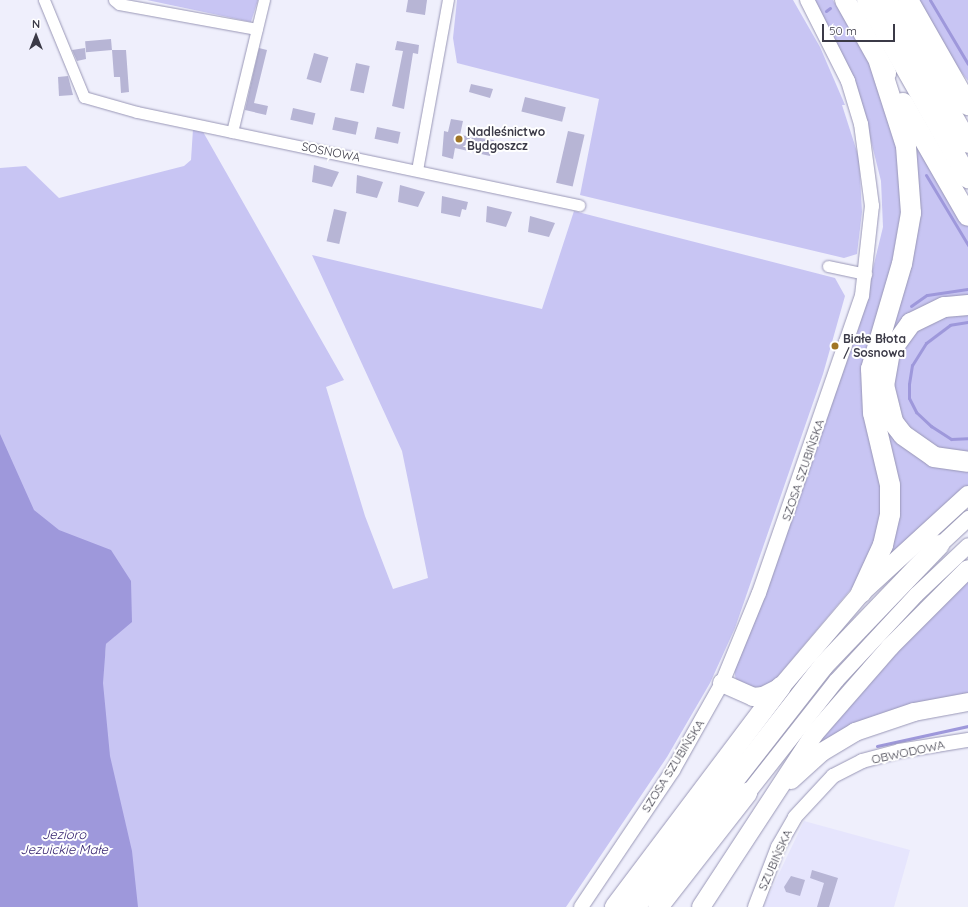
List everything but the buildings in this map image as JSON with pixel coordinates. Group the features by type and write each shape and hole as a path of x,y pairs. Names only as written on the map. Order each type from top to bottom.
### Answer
{"highway":[{"path":"845,0 968,216"},
{"path":"867,0 968,178"},
{"path":"887,0 968,142"},
{"path":"908,0 968,105"},
{"path":"942,59 968,90"},
{"path":"861,593 883,545 890,514 890,484 873,413 871,369 902,264 911,213 906,146 880,62"},
{"path":"968,305 944,307 911,323 890,352 884,385 894,422 908,440 934,457 968,462"},
{"path":"615,907 781,687 861,593 968,495"},
{"path":"635,907 823,666 939,545"},
{"path":"701,907 760,814 816,733 846,697 968,569"},
{"path":"722,683 752,697 763,696 781,687"},
{"path":"760,814 822,752 854,732 914,712 968,702"},
{"path":"658,907 747,793"}],"main road":[{"path":"939,545 968,518"},
{"path":"747,793 836,680 916,594 968,545"}],"street":[{"name":"SOSNOWA","path":"44,0 84,97 232,132 579,205"},
{"path":"114,0 119,4 257,29"},
{"path":"232,132 264,0"},
{"path":"417,170 448,0"},
{"name":"SZOSA SZUBIŃSKA","path":"581,907 673,770 722,683 759,593 845,350 866,274 872,206 861,124 842,68 807,0"},
{"path":"828,266 866,274"},
{"name":"OBWODOWA","path":"811,795 833,776 862,761 968,740"},
{"name":"SZUBIŃSKA","path":"754,907 778,847 811,795"}],"shaded area":[{"path":"147,0 258,0 251,22"},
{"path":"457,0 793,0 820,47 845,105 842,105 859,158 862,212 857,254 844,258 580,195 599,99 457,63 453,38"},
{"path":"813,0 833,0 879,76 902,147 903,230 879,308 887,503 862,576 774,681 758,690 736,681 734,669 857,334 883,227 881,181 869,133"},
{"path":"917,0 968,0 968,81 952,60"},
{"path":"907,121 968,226 968,300 926,307 899,328 882,358 879,393 882,410 899,440 926,461 968,468 968,486 884,563 897,517 897,490 877,410 875,371 915,224 916,175"},
{"path":"193,129 202,130 344,380 326,387 365,516 393,589 428,578 402,451 312,255 542,309 574,211 835,278 845,296 823,374 735,628 710,683 667,757 566,907 123,907 96,671 105,655 106,644 115,636 0,463 0,168 26,166 59,198 184,166 191,160"},
{"path":"956,310 968,310 968,458 917,442 893,406 892,363 916,327"},
{"path":"968,577 968,697 804,759 830,723"},
{"path":"804,821 910,850 894,907 763,907"}],"water":[{"name":"Jezioro Jezuickie Małe","path":"0,434 34,510 59,530 111,550 131,581 132,622 106,644 103,683 110,756 132,851 138,907 0,907"}],"waterway":[{"path":"930,0 968,64"},
{"path":"826,11 830,8"},
{"path":"926,175 968,245"},
{"path":"911,306 927,295 968,289"},
{"path":"968,322 950,325 926,343 912,365 909,384 909,398 916,412 931,426 951,439 968,438"},
{"path":"877,746 968,726"}],"place":[{"name":"Nadleśnictwo Bydgoszcz","path":"459,139"},
{"name":"Białe Błota / Sosnowa","path":"835,346"}]}
